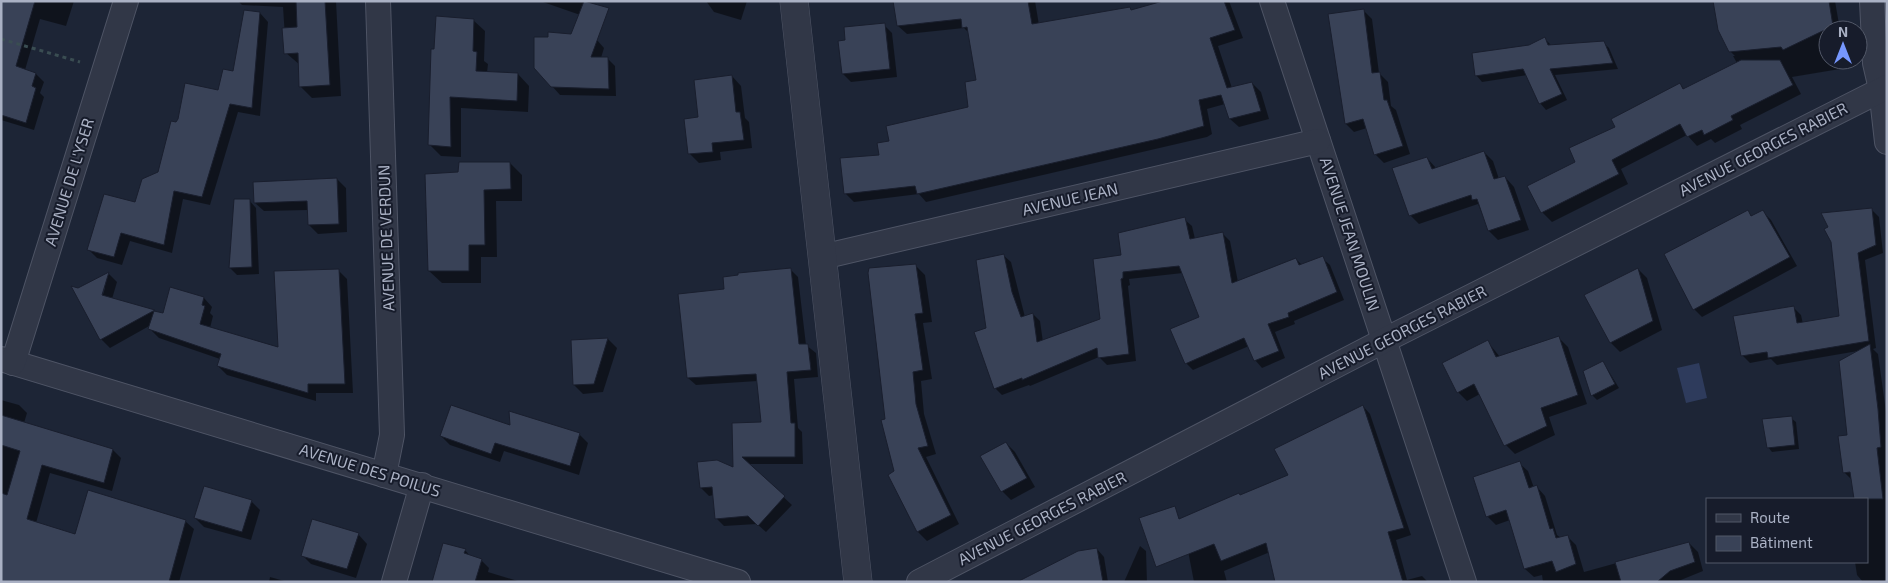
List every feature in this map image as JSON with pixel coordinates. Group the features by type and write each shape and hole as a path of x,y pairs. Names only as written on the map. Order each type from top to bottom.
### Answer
{"street":[{"name":"AVENUE DE L'YSER","path":"7,361 126,1"},
{"name":"AVENUE DE VERDUN","path":"378,1 392,435 384,475"},
{"path":"794,1 858,582"},
{"name":"AVENUE JEAN MOULIN","path":"1272,1 1464,582"},
{"path":"1872,1 1875,63 1884,88 1887,142"},
{"name":"AVENUE GEORGES RABIER","path":"919,582 1385,340 1884,88"},
{"name":"AVENUE JEAN","path":"822,257 1318,140"},
{"name":"AVENUE DES POILUS","path":"7,361 738,582"},
{"path":"394,582 422,485"}],"path":[{"path":"1,39 104,69"}],"water":[{"path":"1699,363 1707,398 1686,403 1677,368"}],"building":[{"path":"1,1 35,1 16,66 36,73 32,86 36,88 26,123 1,115"},
{"path":"296,1 325,1 330,85 299,87 298,53 284,54 282,28 297,27"},
{"path":"584,1 609,8 591,57 608,57 609,89 551,87 534,68 534,37 548,37 548,32 571,34"},
{"path":"893,1 1028,1 1032,24 1130,7 1131,10 1163,1 1224,1 1235,30 1210,38 1227,88 1252,82 1261,111 1229,119 1221,95 1199,100 1204,126 1158,139 917,194 915,186 844,194 840,158 879,155 877,143 889,141 886,126 968,107 965,82 976,80 967,27 962,28 961,19 897,26"},
{"path":"1713,1 1829,1 1832,20 1818,20 1818,33 1783,50 1781,47 1729,52 1718,30"},
{"path":"1364,9 1372,73 1380,72 1384,100 1387,100 1403,146 1374,155 1363,119 1345,124 1328,14"},
{"path":"244,10 260,12 252,108 230,104 202,197 174,191 164,245 121,233 114,257 87,250 104,194 135,202 142,179 158,172 171,121 176,122 178,119 185,83 218,90 223,69 233,71"},
{"path":"436,16 474,19 473,51 477,52 476,71 518,73 517,101 450,97 451,147 428,145 431,49 434,49"},
{"path":"885,23 890,69 842,74 838,41 845,40 844,27"},
{"path":"1545,37 1548,45 1604,41 1613,63 1550,69 1562,94 1539,104 1523,69 1475,76 1472,53 1529,45"},
{"path":"1741,60 1780,60 1793,85 1731,116 1733,120 1704,135 1702,130 1687,137 1680,124 1612,160 1619,174 1541,213 1527,186 1575,162 1569,148 1615,127 1611,119 1680,83 1683,89"},
{"path":"732,75 736,112 740,112 744,140 712,143 713,152 688,154 684,119 698,117 694,80"},
{"path":"1484,151 1494,179 1505,176 1521,220 1488,231 1477,199 1472,200 1471,195 1409,216 1392,168 1427,157 1432,169"},
{"path":"459,162 510,162 511,189 484,190 485,245 469,245 469,271 428,271 425,174 458,172"},
{"path":"337,178 339,224 308,225 307,201 254,203 253,182"},
{"path":"234,199 250,199 252,267 229,268"},
{"path":"1872,208 1876,245 1858,253 1869,341 1768,358 1767,352 1741,356 1733,316 1794,306 1797,323 1839,316 1831,242 1824,229 1828,227 1821,213"},
{"path":"1748,210 1751,216 1763,210 1790,257 1693,310 1664,254"},
{"path":"1185,217 1190,239 1223,232 1232,283 1296,258 1299,265 1323,256 1337,292 1288,313 1289,317 1268,324 1279,351 1254,361 1244,338 1185,364 1170,329 1199,317 1179,266 1123,272 1123,278 1121,279 1129,354 1098,358 1097,348 1022,380 1022,378 994,389 974,332 986,328 976,260 1004,254 1012,292 1021,317 1033,313 1037,342 1100,319 1093,259 1121,255 1118,233"},
{"path":"916,264 923,313 915,314 923,370 913,372 916,404 928,446 918,448 951,515 917,532 888,475 894,471 881,420 885,419 868,273 869,268"},
{"path":"791,268 799,344 808,344 811,370 787,372 791,423 795,423 795,457 742,457 785,496 758,526 748,516 715,519 712,487 700,488 697,462 717,460 733,467 732,423 761,422 756,374 687,378 678,294 724,289 723,277 738,275 738,273"},
{"path":"1638,268 1653,321 1610,343 1584,295"},
{"path":"339,269 345,384 308,384 308,393 217,366 221,354 148,329 154,311 163,313 170,287 204,297 202,305 205,306 200,324 278,347 274,271"},
{"path":"109,272 102,295 155,310 100,340 71,286 78,288"},
{"path":"1559,336 1578,395 1541,408 1547,426 1504,446 1474,384 1457,393 1442,363 1488,340 1496,357"},
{"path":"608,338 594,384 573,385 571,340"},
{"path":"1870,344 1878,409 1881,447 1877,448 1883,499 1854,498 1850,472 1843,473 1838,436 1847,435 1839,361"},
{"path":"1603,361 1615,384 1591,396 1583,371"},
{"path":"451,405 510,425 509,411 580,433 570,466 495,443 491,454 440,436"},
{"path":"1363,405 1404,528 1388,532 1403,582 1275,582 1266,543 1221,561 1214,544 1156,567 1139,518 1175,506 1179,519 1239,493 1240,495 1288,475 1274,449"},
{"path":"1,415 113,449 104,483 42,465 27,519 75,534 88,490 186,520 169,582 1,582 1,493 7,495 20,451 1,445"},
{"path":"1792,416 1795,445 1767,448 1762,419"},
{"path":"1006,442 1027,478 1001,492 980,456"},
{"path":"1520,461 1529,488 1537,485 1550,529 1553,528 1556,538 1568,535 1576,564 1556,572 1552,561 1524,569 1506,510 1486,517 1473,477"},
{"path":"204,486 252,500 242,532 194,518"},
{"path":"312,519 359,533 347,569 301,556"},
{"path":"1689,542 1695,562 1670,571 1657,582 1621,582 1615,562"},
{"path":"443,543 466,549 464,553 482,559 475,582 432,582"},
{"path":"1097,548 1103,582 1017,582 1078,551"}]}
